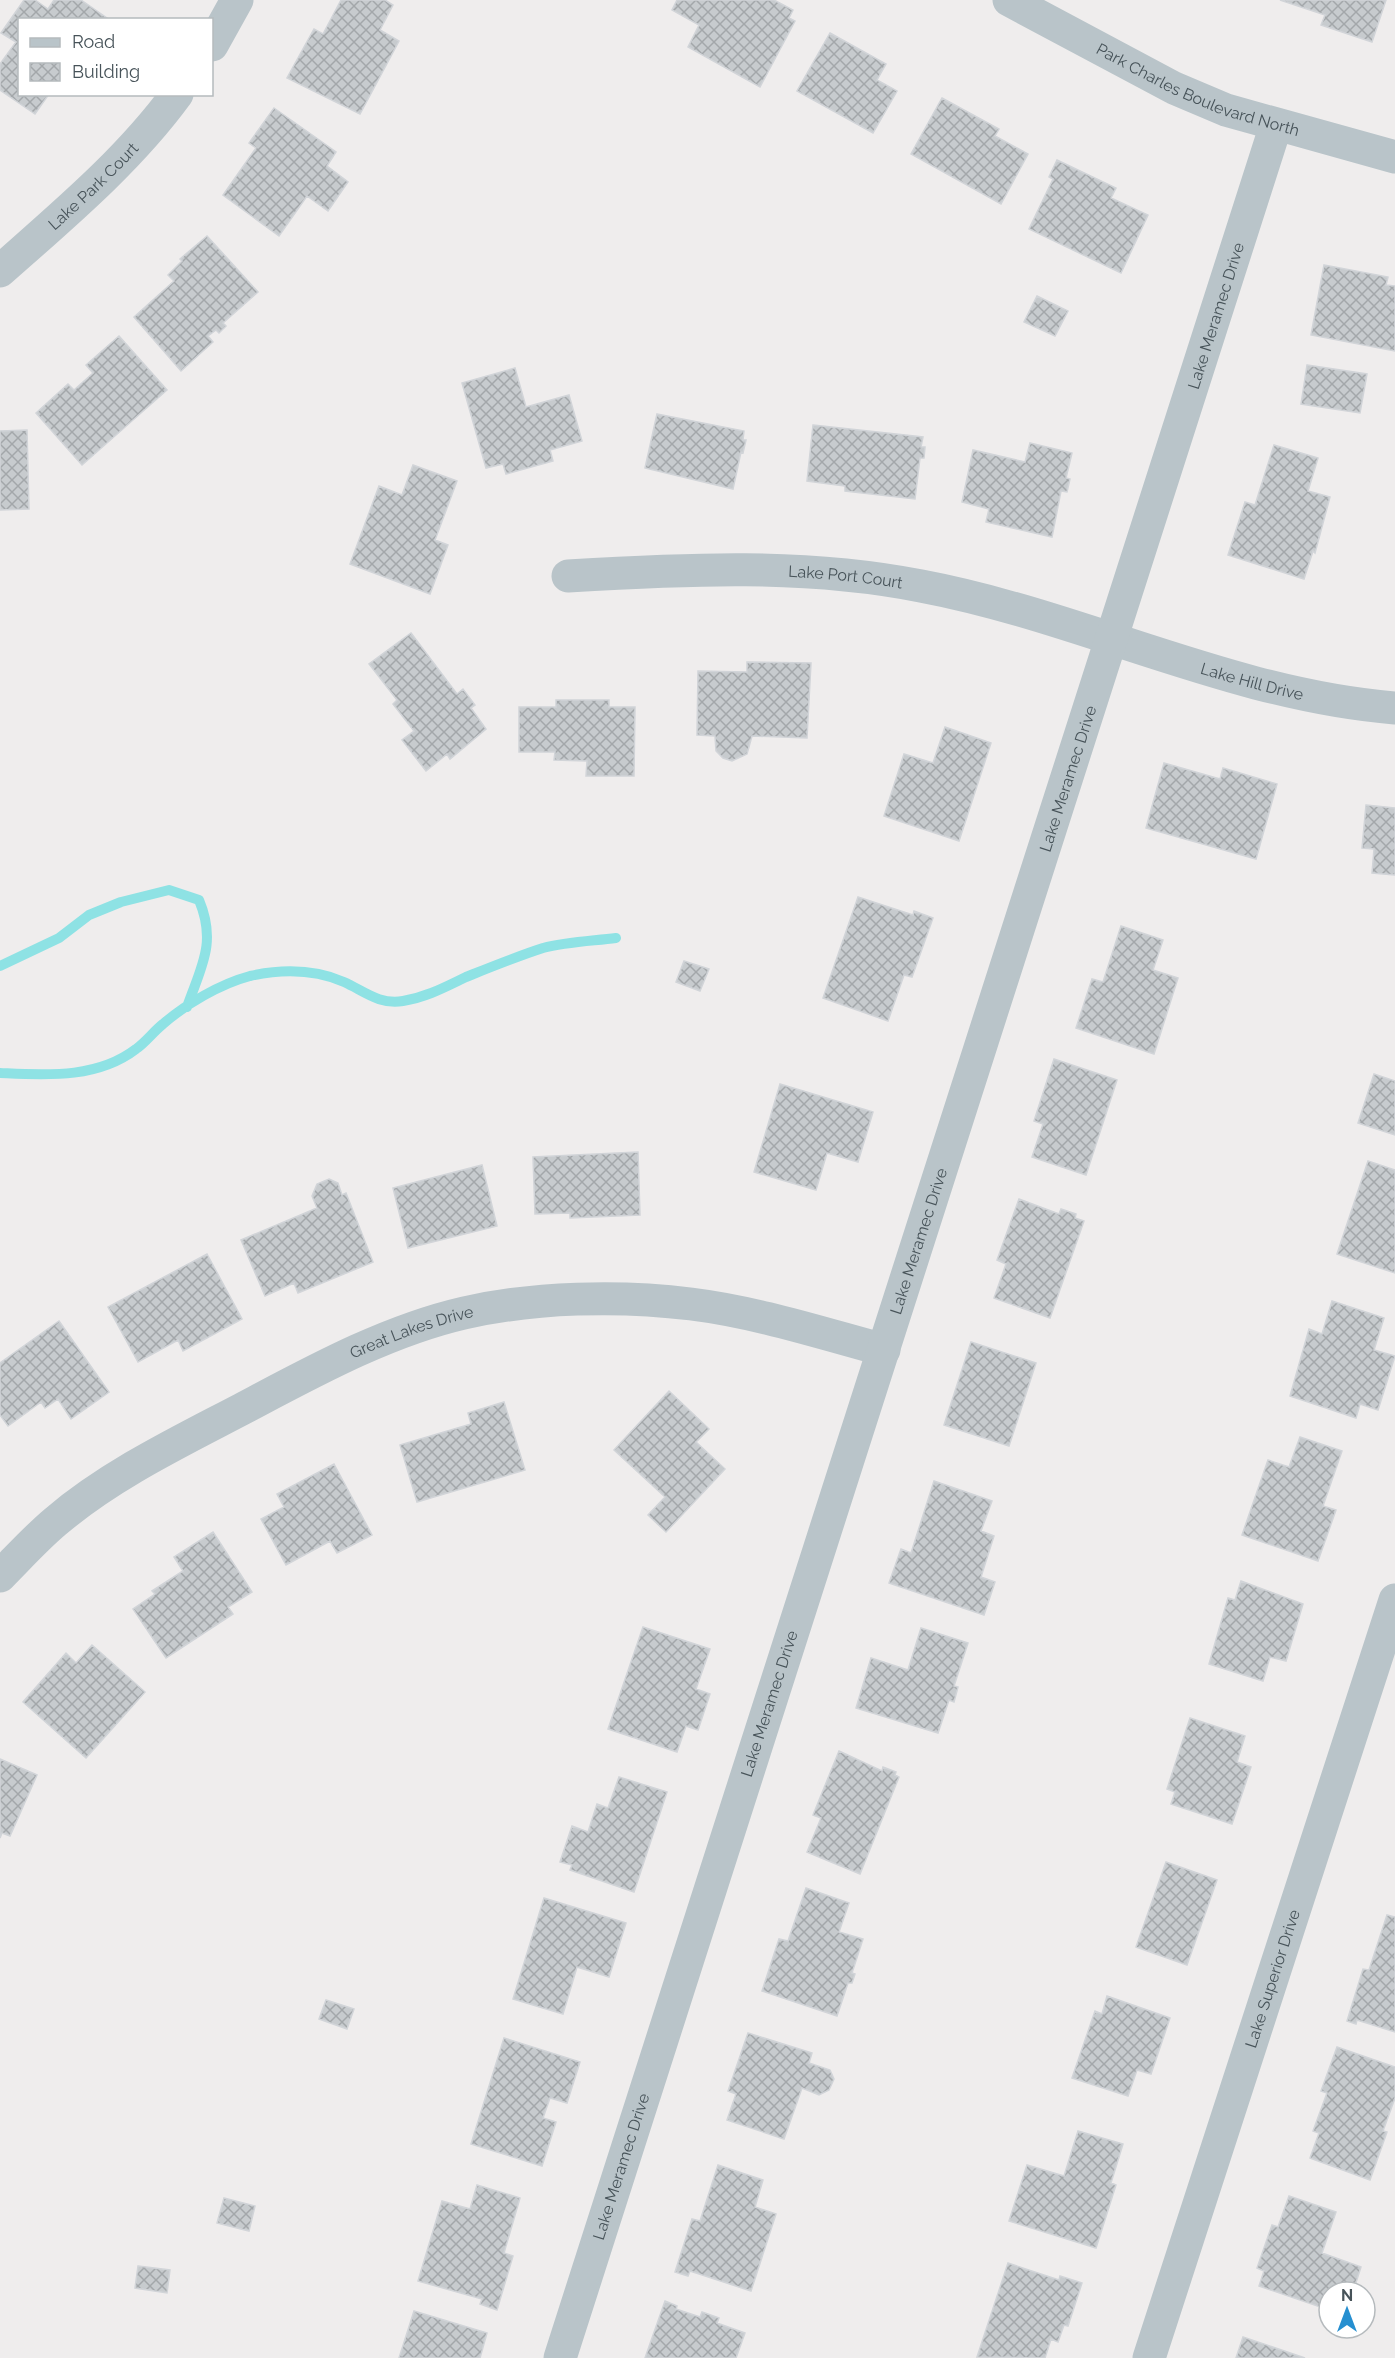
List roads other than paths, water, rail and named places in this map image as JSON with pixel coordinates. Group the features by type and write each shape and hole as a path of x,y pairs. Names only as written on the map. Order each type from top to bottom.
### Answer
{"street":[{"path":"213,43 237,0"},
{"name":"Park Charles Boulevard North","path":"1009,0 1174,88 1226,110 1395,157"},
{"name":"Lake Park Court","path":"0,271 90,190 161,116 176,96"},
{"name":"Lake Meramec Drive","path":"560,2358 1114,638 1276,125"},
{"name":"Lake Port Court","path":"568,576 681,569 756,568 839,574 921,586 1114,638"},
{"name":"Lake Hill Drive","path":"1114,638 1225,674 1303,694 1395,708"},
{"name":"Great Lakes Drive","path":"0,1576 56,1521 141,1464 308,1374 394,1336 464,1313 535,1303 616,1299 692,1304 779,1322 884,1350"},
{"name":"Lake Superior Drive","path":"1149,2358 1395,1600"}],"waterway":[{"path":"0,966 59,938 89,915 121,902 169,890 199,900 207,929 202,967 187,1007"},
{"path":"0,1073 71,1073 105,1066 136,1049 163,1024 193,1002 215,989 250,976 286,971 310,973 333,978 379,999 394,1002 428,994 543,948 616,938"}]}
